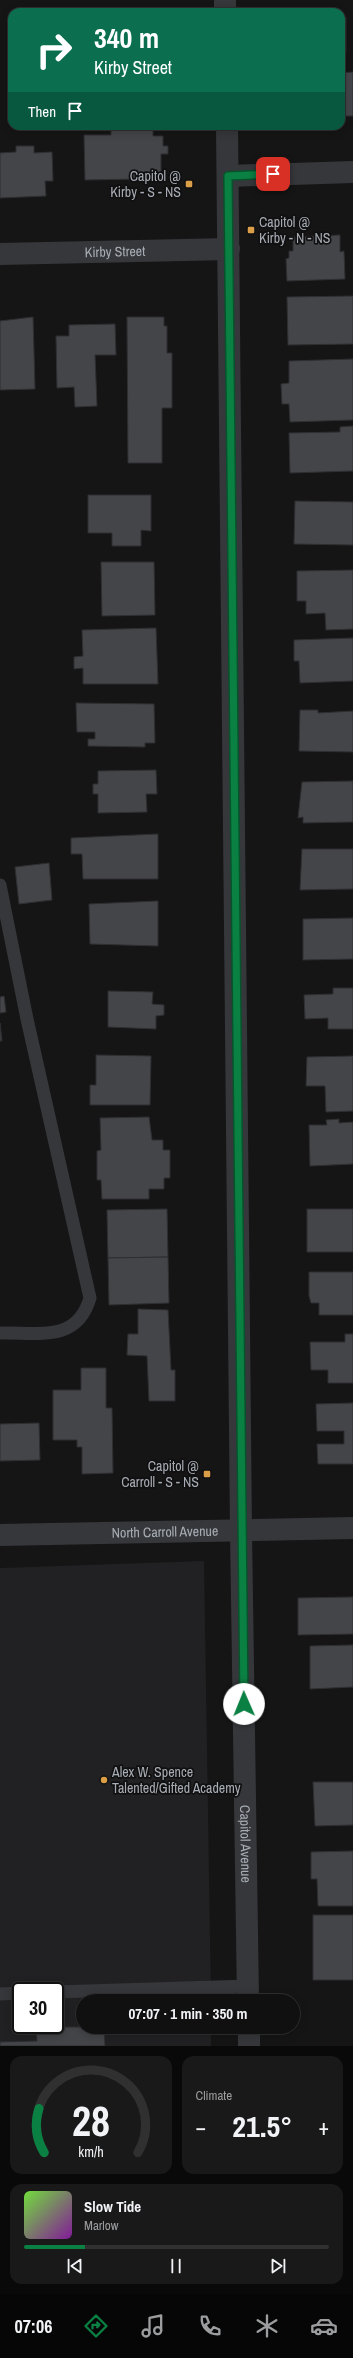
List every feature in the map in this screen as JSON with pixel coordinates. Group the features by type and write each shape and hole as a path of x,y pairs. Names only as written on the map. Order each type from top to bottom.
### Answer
{"street":[{"name":"Capitol Avenue","path":"227,130 241,1531 248,1993"},
{"path":"228,176 353,172"},
{"name":"Kirby Street","path":"0,254 229,249"},
{"name":"North Carroll Avenue","path":"0,1535 353,1528"},
{"path":"249,2034 249,2046"}],"lane":[{"path":"0,885 34,1049 90,1298 84,1316 75,1326 61,1331 0,1333"},
{"path":"64,1992 248,1993"},
{"path":"0,1994 12,1993"}],"shaded area":[{"name":"Alex W. Spence Talented/Gifted Academy","path":"204,1561 211,1994 76,1994 76,2034 211,2034 211,2046 0,2046 0,1568"}],"building":[{"path":"345,18 346,18 345,52"},
{"path":"353,72 353,116 345,116 345,73"},
{"path":"111,130 153,130 153,136 163,136 163,146 168,146 168,154 161,154 161,175 139,175 139,179 85,180 84,135 111,135"},
{"path":"16,146 34,146 34,153 52,152 53,181 45,181 46,196 0,198 0,153 16,152"},
{"path":"340,235 340,252 344,251 345,279 287,281 286,259 289,258 289,251 293,251 293,237"},
{"path":"353,296 353,344 288,345 287,297"},
{"path":"33,317 35,389 0,390 0,321"},
{"path":"127,317 164,317 164,326 167,326 167,353 172,353 172,408 162,408 162,463 128,463"},
{"path":"115,324 116,355 95,355 97,406 75,407 74,387 57,388 56,336 69,336 69,325"},
{"path":"353,359 353,420 290,422 289,404 282,404 281,384 289,383 289,361"},
{"path":"353,426 353,471 290,473 289,433 340,432 340,427"},
{"path":"88,495 151,495 151,531 141,530 141,546 112,546 112,533 88,533"},
{"path":"295,501 353,502 353,545 294,544"},
{"path":"101,562 154,562 155,615 102,616"},
{"path":"353,570 353,629 326,630 325,613 306,614 306,601 297,601 297,571"},
{"path":"156,628 158,684 83,684 83,668 74,669 74,657 83,656 82,630"},
{"path":"353,638 353,681 300,683 299,661 294,661 294,640"},
{"path":"76,703 154,704 155,743 145,743 145,747 88,746 88,739 95,739 95,732 77,732"},
{"path":"300,710 318,710 318,713 353,711 353,752 299,751"},
{"path":"156,770 157,794 146,794 147,812 98,813 98,794 93,794 93,784 98,784 98,771"},
{"path":"353,781 353,822 303,823 303,817 298,818 302,782"},
{"path":"158,834 158,879 83,879 82,854 71,854 71,838"},
{"path":"302,849 353,849 353,889 300,890"},
{"path":"49,863 52,900 19,904 15,867"},
{"path":"158,901 158,946 90,944 89,904"},
{"path":"353,918 353,959 303,960 303,919"},
{"path":"333,988 353,988 353,1029 328,1029 328,1018 305,1019 304,995 333,994"},
{"path":"108,991 153,992 152,1004 164,1005 164,1015 156,1016 156,1029 108,1027"},
{"path":"4,996 6,1012 0,1013 0,997"},
{"path":"0,1023 2,1041 0,1041"},
{"path":"96,1055 151,1056 150,1105 90,1105 90,1085 96,1085"},
{"path":"353,1056 353,1111 326,1112 325,1086 306,1086 307,1057"},
{"path":"149,1117 152,1140 163,1140 163,1150 170,1150 170,1178 164,1178 164,1189 149,1189 149,1199 102,1199 101,1180 97,1180 97,1151 101,1150 100,1118"},
{"path":"339,1119 339,1123 353,1122 353,1164 310,1166 309,1125 327,1125 326,1120"},
{"path":"167,1209 168,1257 108,1258 107,1210"},
{"path":"307,1209 353,1209 353,1252 307,1252"},
{"path":"168,1257 169,1303 109,1305 108,1258"},
{"path":"309,1272 353,1272 353,1315 319,1315 319,1303 311,1303 309,1296"},
{"path":"138,1309 168,1310 171,1370 175,1370 175,1401 149,1401 147,1356 127,1355 128,1334 138,1334"},
{"path":"345,1334 353,1334 353,1383 328,1383 328,1370 311,1370 310,1342 345,1342"},
{"path":"81,1368 106,1368 106,1408 112,1408 113,1473 82,1474 82,1447 77,1447 77,1440 53,1440 53,1390 81,1390"},
{"path":"353,1403 353,1464 318,1464 317,1444 344,1444 344,1431 317,1431 316,1404"},
{"path":"39,1423 40,1460 0,1461 0,1424"},
{"path":"353,1597 353,1634 298,1635 298,1598"},
{"path":"353,1645 353,1687 310,1689 310,1646"},
{"path":"313,1782 353,1782 353,1825 315,1826"},
{"path":"353,1851 353,1906 318,1906 317,1879 311,1879 311,1852"},
{"path":"313,1915 353,1915 353,1980 313,1980"},
{"path":"64,2027 76,2027 76,2034 104,2034 105,2046 0,2046 0,2042 37,2041 36,2034 64,2034"}],"place":[{"name":"Capitol @ Kirby - S - NS","path":"189,184"},
{"name":"Capitol @ Kirby - N - NS","path":"251,230"},
{"name":"Capitol @ Carroll - S - NS","path":"207,1474"},
{"name":"Alex W. Spence Talented/Gifted Academy","path":"104,1780"}],"route":[{"path":"244,1704 228,176 273,174"}]}
